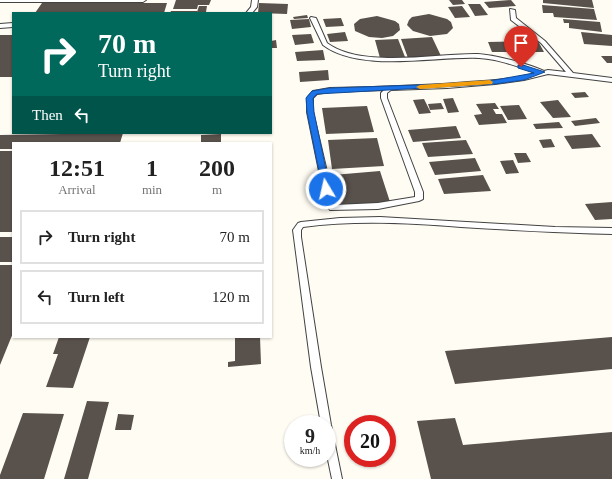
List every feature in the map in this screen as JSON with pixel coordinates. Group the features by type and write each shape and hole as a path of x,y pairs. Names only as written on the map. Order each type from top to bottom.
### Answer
{"lane":[{"path":"0,0 143,0"},
{"path":"249,12 254,7 255,0"},
{"path":"512,10 513,19 543,42 571,74"},
{"path":"314,18 325,44 329,47 360,57 395,59 478,56 542,72 571,74 612,80"},
{"path":"0,26 12,26"},
{"path":"389,88 384,93 384,98 419,192 419,199 378,206 333,208 328,202 310,112 310,98 315,92 495,82 524,78 542,72"},
{"path":"324,415 297,237 297,230 301,225 363,220 402,220 564,231 612,231"},
{"path":"334,467 336,479"}],"building":[{"path":"176,0 211,0 209,5 198,5 197,9 173,9"},
{"path":"449,0 462,0 465,4 453,5"},
{"path":"511,0 516,6 489,8 484,2"},
{"path":"543,0 592,0 594,8 543,3"},
{"path":"42,3 167,3 164,12 36,12"},
{"path":"259,3 288,4 287,14 258,12"},
{"path":"468,4 480,4 488,15 475,16"},
{"path":"542,5 594,9 597,20 554,17 553,13 543,13"},
{"path":"199,6 207,6 206,12 197,12"},
{"path":"462,6 470,17 455,18 448,7"},
{"path":"171,11 197,11 197,12"},
{"path":"429,14 447,19 451,22 453,28 447,34 430,36 413,31 407,25 412,17"},
{"path":"307,15 308,18 294,19 293,17"},
{"path":"377,16 395,21 399,24 400,30 393,36 382,38 369,37 355,31 354,24 360,19"},
{"path":"341,18 344,26 326,27 323,19"},
{"path":"309,19 311,27 292,29 290,20"},
{"path":"563,19 600,22 602,32 569,28 569,23 564,23"},
{"path":"345,32 348,41 330,42 327,34"},
{"path":"581,32 612,35 612,46 584,44"},
{"path":"311,34 314,43 295,45 292,35"},
{"path":"0,35 12,35 12,77 0,77"},
{"path":"432,37 441,56 408,58 401,39"},
{"path":"398,39 405,57 380,58 375,40"},
{"path":"276,40 277,48 272,48 272,41"},
{"path":"538,41 544,52 492,52 488,42"},
{"path":"323,50 325,60 297,61 295,52"},
{"path":"601,56 612,56 612,63 607,63"},
{"path":"328,70 329,80 300,82 299,72"},
{"path":"585,92 589,97 575,98 571,93"},
{"path":"453,98 459,112 448,113 443,99"},
{"path":"424,99 431,113 419,114 413,100"},
{"path":"558,100 571,117 553,118 540,102"},
{"path":"441,103 444,109 430,110 428,104"},
{"path":"495,103 499,109 493,109 496,114 502,114 507,123 479,125 474,115 482,114 476,104"},
{"path":"519,105 527,119 508,120 500,106"},
{"path":"367,106 374,132 326,134 322,108"},
{"path":"596,118 600,123 575,126 571,121"},
{"path":"559,122 563,128 536,129 533,124"},
{"path":"456,126 461,138 413,142 408,130"},
{"path":"123,134 120,142 12,142 12,149 0,149 0,135"},
{"path":"221,134 221,142 201,142 201,135"},
{"path":"592,134 601,147 572,149 564,136"},
{"path":"377,138 384,166 332,169 328,140"},
{"path":"551,139 555,147 543,148 539,140"},
{"path":"466,140 473,154 428,157 422,143"},
{"path":"0,151 12,151 12,232 0,232"},
{"path":"514,153 526,153 531,162 518,163"},
{"path":"475,158 481,171 435,175 429,162"},
{"path":"513,160 519,173 506,174 500,161"},
{"path":"380,171 391,205 342,210 333,175"},
{"path":"483,175 491,191 444,194 438,179"},
{"path":"612,202 612,219 595,220 585,204"},
{"path":"0,237 12,237 12,262 0,262"},
{"path":"0,265 12,265 12,335 0,365"},
{"path":"612,337 612,369 455,384 445,351"},
{"path":"59,338 90,338 73,388 46,387 58,354 53,354"},
{"path":"235,338 260,338 261,364 228,367 228,362 235,361"},
{"path":"87,401 109,402 88,479 64,479"},
{"path":"23,413 64,414 44,479 0,479 0,475"},
{"path":"118,414 134,415 131,430 115,430"},
{"path":"455,418 463,445 612,432 612,479 431,479 417,421"}],"slow traffic":[{"path":"420,87 490,82"}],"route":[{"path":"326,189 310,112 310,98 315,92 330,90 447,86 495,82 524,78 542,72 521,67"}]}
